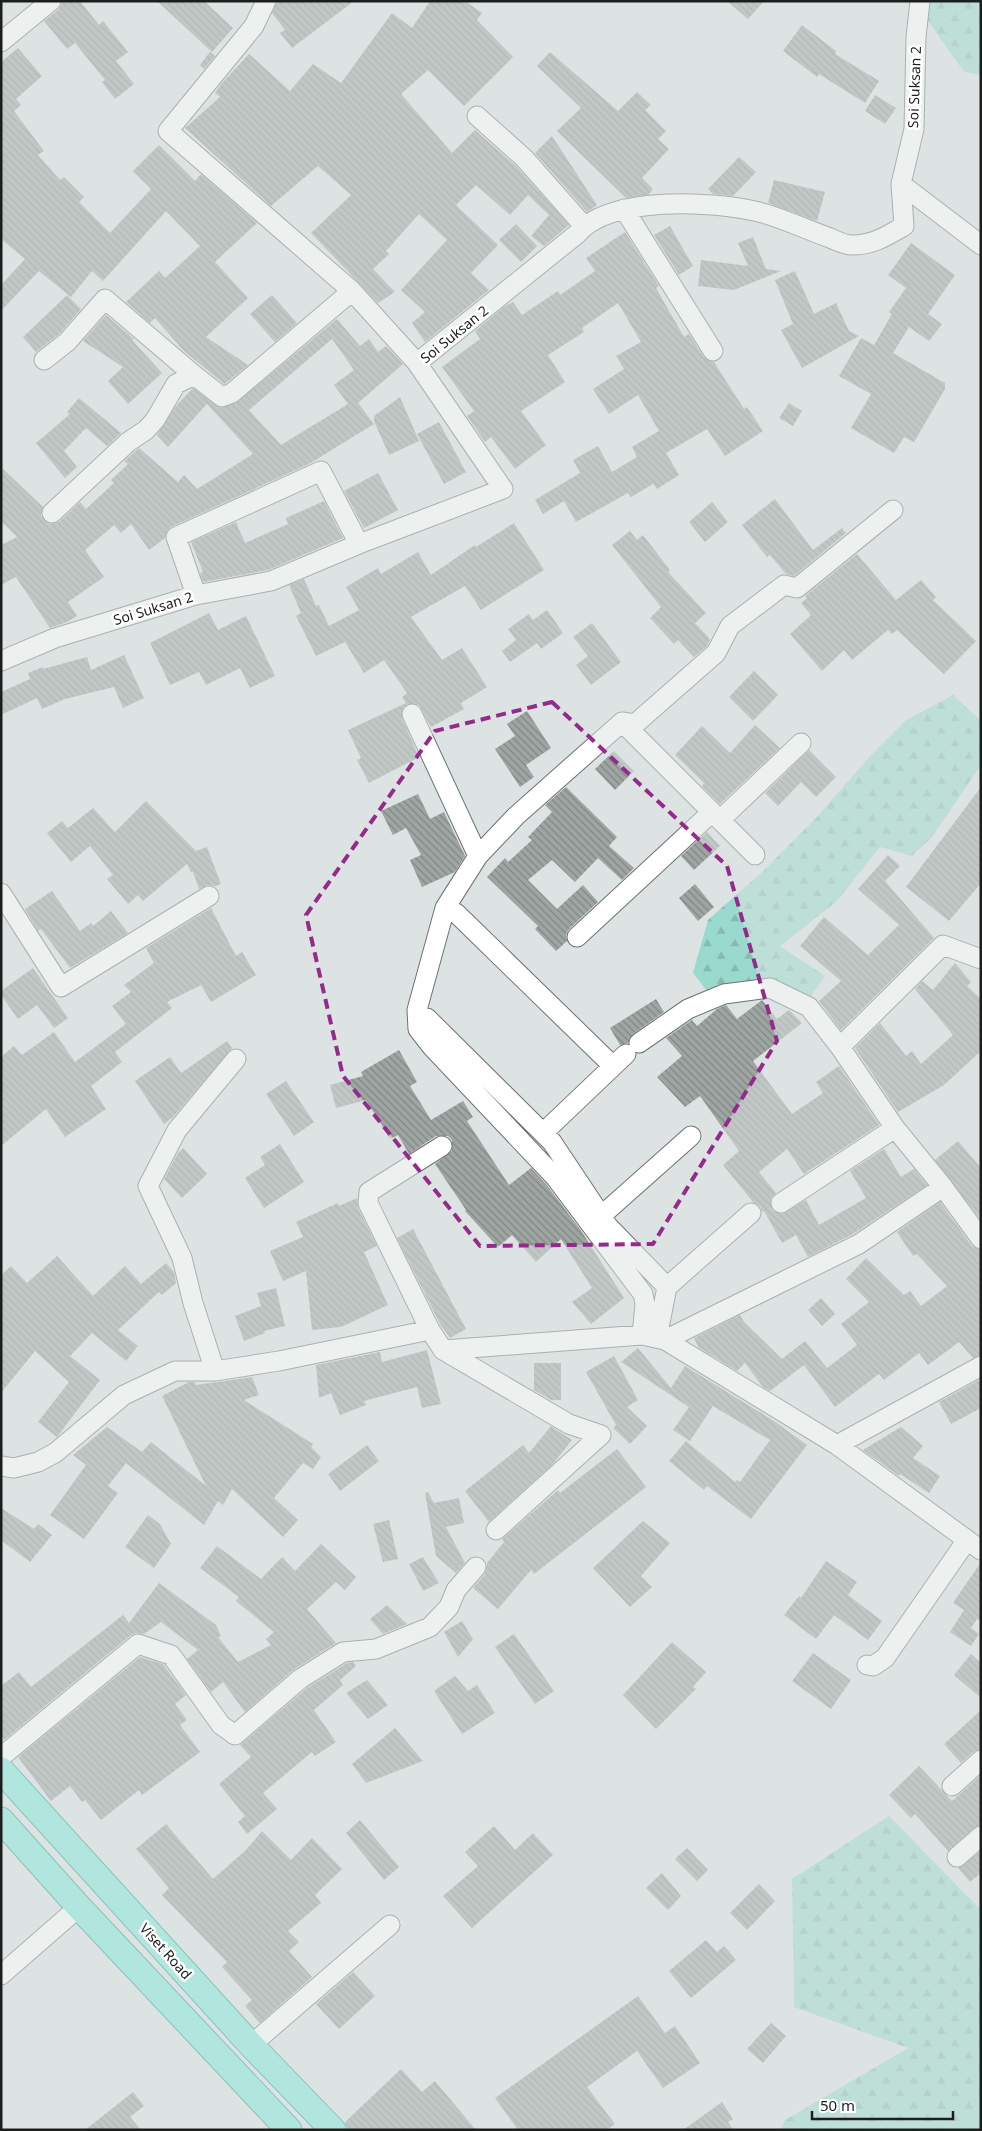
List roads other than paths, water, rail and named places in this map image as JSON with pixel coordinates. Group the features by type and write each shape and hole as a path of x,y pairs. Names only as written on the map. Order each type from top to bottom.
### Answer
{"main road":[{"name":"Viset Road","path":"1,1770 251,2045 333,2130"},
{"path":"1,1820 79,1907 289,2130"}],"street":[{"path":"1,42 51,1"},
{"path":"266,1 254,26 168,131 352,291 416,363"},
{"name":"Soi Suksan 2","path":"1,661 55,638 196,595 271,581 359,544 503,489 416,363 570,241 584,226 624,209 669,204 704,205 759,212 850,245 875,243 904,226 901,184 914,129 916,37 920,1"},
{"path":"477,116 524,158 584,226"},
{"path":"901,184 981,244"},
{"path":"624,209 713,351"},
{"path":"44,360 67,342 105,299 222,397 232,393 352,291"},
{"path":"52,513 128,442 146,430 155,420 176,384 194,375"},
{"path":"196,595 176,538 321,471 359,544"},
{"path":"622,722 635,724 716,653 730,626 784,585 797,588 893,510"},
{"path":"412,714 478,856"},
{"path":"622,722 755,855"},
{"path":"622,722 516,816 478,856 445,908 417,1010 418,1029 432,1047 555,1177 643,1294 655,1338 837,1445 974,1545 885,1658 873,1666 867,1665"},
{"path":"577,937 801,743"},
{"path":"1,893 61,987 209,896"},
{"path":"456,913 626,1054"},
{"path":"840,1047 943,946 981,959"},
{"path":"543,1133 626,1054 688,1009 724,994 770,988 809,1007 840,1047 895,1128 943,1187 981,1239"},
{"path":"427,1018 552,1142 608,1226 667,1287"},
{"path":"215,1371 193,1303 182,1258 148,1186 177,1130 236,1059"},
{"path":"781,1202 895,1128"},
{"path":"601,1216 691,1136"},
{"path":"442,1146 369,1192 368,1203 430,1330 443,1350 569,1424 601,1436 496,1530"},
{"path":"443,1350 655,1338 860,1244 943,1187"},
{"path":"655,1338 667,1287 751,1213"},
{"path":"1,1466 14,1468 38,1462 49,1456 124,1395 147,1382 175,1371 215,1371 279,1361 430,1330"},
{"path":"837,1445 981,1366"},
{"path":"1,1756 138,1644 171,1655 221,1725 235,1735 300,1679 343,1652 376,1649 430,1627 449,1607 456,1590 476,1568"},
{"path":"952,1786 981,1760"},
{"path":"957,1857 981,1836"},
{"path":"1,1975 79,1907"},
{"path":"251,2045 390,1925"}]}
